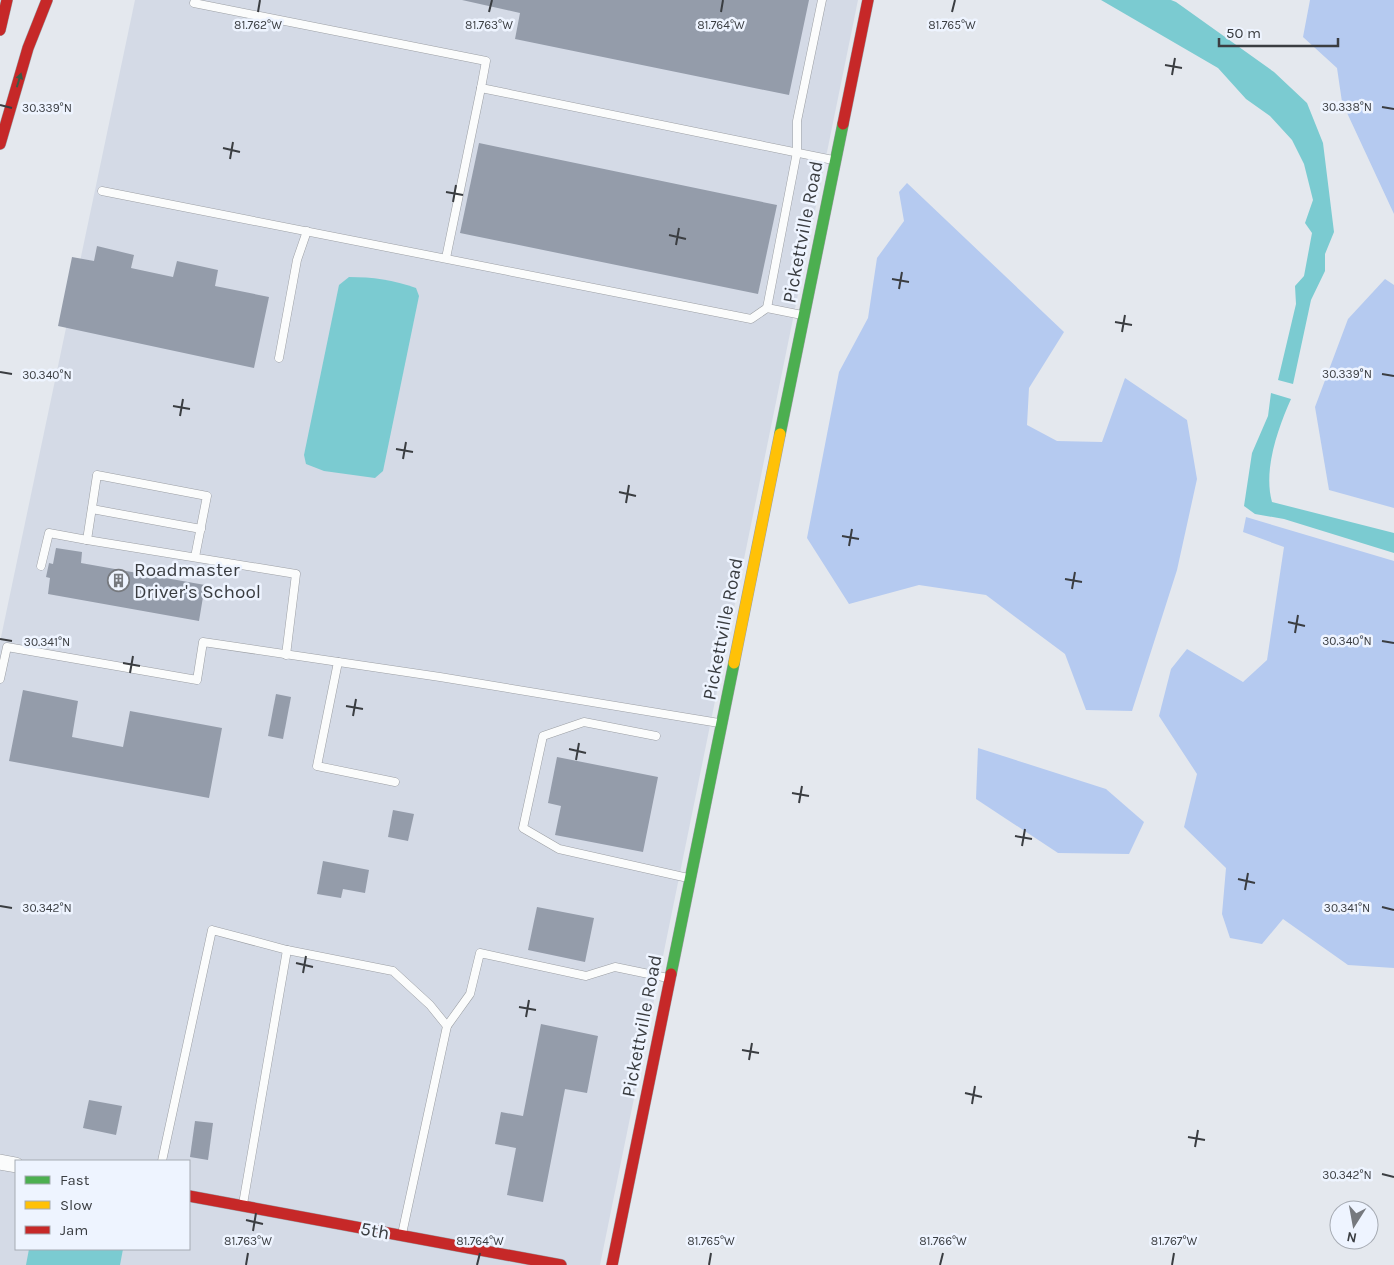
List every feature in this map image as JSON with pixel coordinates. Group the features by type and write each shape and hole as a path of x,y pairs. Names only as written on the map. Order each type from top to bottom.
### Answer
{"main road":[{"path":"0,30 7,0"},
{"path":"0,144 28,48 47,0"},
{"name":"Pickettville Road","path":"612,1265 868,0"},
{"name":"5th","path":"190,1196 561,1265"}],"street":[{"path":"0,1162 15,1165"}],"lane":[{"path":"102,191 751,319 767,308 797,152 797,121 822,0"},
{"path":"194,3 486,61 446,258"},
{"path":"481,88 835,160"},
{"path":"279,358 297,260 307,231"},
{"path":"767,308 804,316"},
{"path":"87,540 97,475 207,496 195,558"},
{"path":"92,509 201,529"},
{"path":"41,566 49,532 87,540 296,574 286,654"},
{"path":"0,680 7,647 197,680 203,642 721,724"},
{"path":"338,662 317,766 395,782"},
{"path":"656,736 584,722 543,736 523,828 559,849 690,878"},
{"path":"162,1160 212,930 287,950 393,971 430,1005 447,1026"},
{"path":"242,1206 287,950"},
{"path":"402,1236 447,1026 470,994 480,953 586,976 616,967 670,979"}],"shaded area":[{"path":"135,0 858,0 600,1265 0,1265 0,642"},
{"path":"1101,0 1171,0 1176,2 1274,72 1307,103 1323,143 1334,232 1325,254 1325,271 1311,300 1293,384 1278,380 1296,304 1295,286 1304,276 1312,233 1305,223 1313,200 1304,164 1292,140 1270,116 1246,99 1218,68"},
{"path":"1310,0 1394,0 1394,214 1342,102 1337,68 1303,37"},
{"path":"907,183 1064,332 1029,388 1027,425 1057,441 1102,442 1125,378 1187,420 1197,479 1177,570 1132,711 1086,710 1065,654 986,595 919,585 849,604 807,538 839,372 868,318 877,258 904,221 899,192"},
{"path":"349,277 375,278 399,283 416,288 419,296 383,471 375,478 324,471 306,464 304,455 339,285"},
{"path":"1385,279 1394,285 1394,508 1329,490 1315,407 1348,319"},
{"path":"1271,393 1291,399 1273,449 1269,476 1272,502 1394,533 1394,553 1284,519 1255,514 1244,506 1252,453 1268,416"},
{"path":"1246,517 1394,561 1394,968 1348,965 1283,919 1262,944 1230,938 1222,914 1226,868 1184,827 1197,774 1159,716 1171,669 1187,649 1243,682 1267,660 1284,547 1243,532"},
{"path":"978,748 1106,789 1144,822 1129,854 1058,853 976,799"},
{"path":"29,1250 123,1250 120,1265 26,1265"}],"building":[{"path":"462,0 809,0 789,95 515,39 520,13"},
{"path":"479,143 777,205 758,294 460,233"},
{"path":"97,246 134,255 131,268 173,277 177,261 218,270 215,286 269,297 254,368 58,326 72,257 94,261"},
{"name":"Roadmaster Driver's School","path":"56,548 82,552 81,563 205,585 199,621 48,594 50,578 46,577 49,563 53,564"},
{"path":"23,690 78,701 72,737 123,747 130,711 222,728 209,798 9,761"},
{"path":"276,694 291,697 283,739 268,736"},
{"path":"557,757 658,777 643,852 555,835 561,806 548,803"},
{"path":"393,810 414,814 408,841 388,837"},
{"path":"323,861 369,870 365,893 343,889 341,898 317,894"},
{"path":"537,907 594,918 585,962 528,950"},
{"path":"541,1024 598,1036 587,1093 565,1089 543,1202 507,1195 516,1148 495,1144 501,1112 523,1116"},
{"path":"89,1100 122,1106 116,1135 83,1128"},
{"path":"195,1121 213,1123 208,1160 190,1157"}],"traffic: fast":[{"path":"780,434 843,124"},
{"path":"671,974 734,663"}],"traffic: slow":[{"path":"734,663 780,434"}],"traffic: jam":[{"path":"0,30 7,0"},
{"path":"0,144 28,48 47,0"},
{"path":"843,124 868,0"},
{"path":"612,1265 671,974"},
{"path":"190,1196 561,1265"}],"place":[{"name":"Roadmaster Driver's School","path":"118,581"}]}
